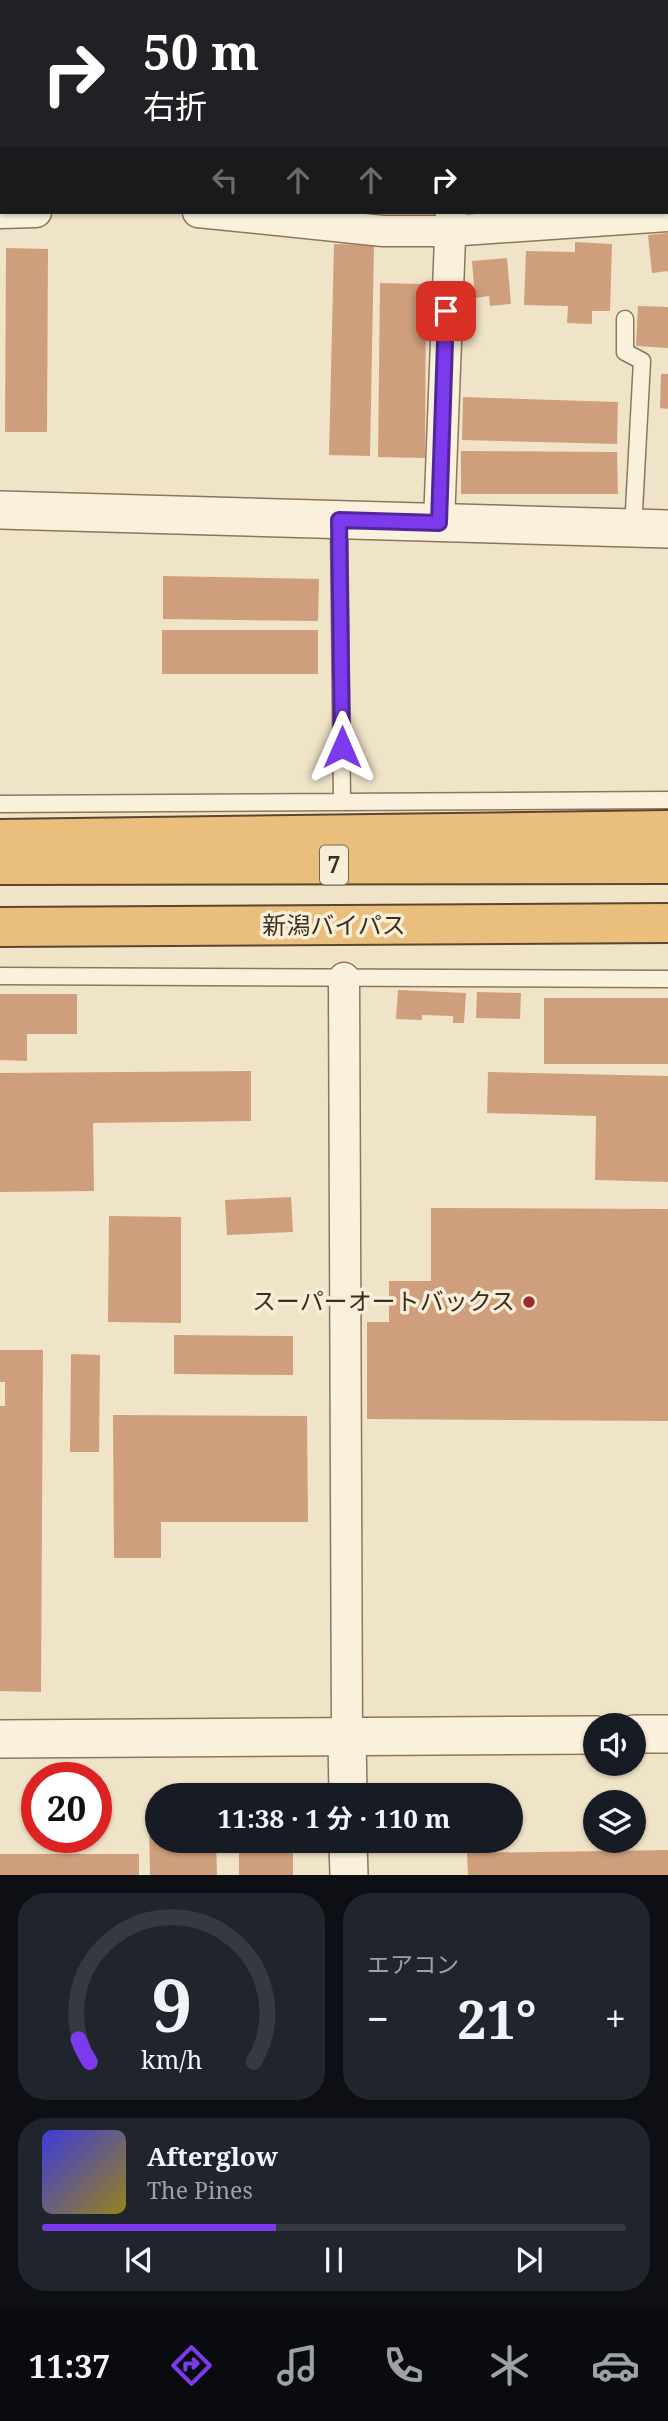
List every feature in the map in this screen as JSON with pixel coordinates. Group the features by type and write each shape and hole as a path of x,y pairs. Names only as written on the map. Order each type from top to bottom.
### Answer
{"highway":[{"path":"0,839 668,830"},
{"name":"7","path":"0,865 668,864"},
{"name":"新潟バイパス","path":"0,927 668,923"},
{"path":"479,925 668,943"}],"street":[{"path":"242,214 309,217 383,231 450,221 668,216"},
{"path":"439,523 450,221"},
{"path":"0,510 651,529"},
{"path":"344,978 348,1783"},
{"path":"646,1734 668,1734"},
{"path":"0,1739 583,1735"},
{"path":"348,1853 349,1875"}],"lane":[{"path":"625,319 625,352 642,361 651,529"},
{"path":"339,520 342,801"},
{"path":"0,804 668,800"},
{"path":"0,976 668,979"}],"building":[{"path":"668,233 668,271 652,273 648,235"},
{"path":"575,242 612,244 610,311 592,311 592,324 567,323 568,306 524,305 526,251 575,252"},
{"path":"334,244 374,245 370,456 329,455"},
{"path":"6,248 48,249 47,432 5,432"},
{"path":"507,258 511,304 490,306 489,296 475,298 472,261"},
{"path":"380,283 426,284 425,458 378,457"},
{"path":"638,306 668,307 668,348 636,346"},
{"path":"661,374 668,374 668,409 660,408"},
{"path":"463,397 618,402 617,444 462,440"},
{"path":"461,451 617,452 618,494 461,494"},
{"path":"163,576 319,579 318,621 163,619"},
{"path":"162,630 318,630 318,674 162,674"},
{"path":"398,990 466,993 464,1023 453,1023 453,1016 422,1015 422,1020 396,1019"},
{"path":"477,992 521,993 520,1019 476,1018"},
{"path":"0,994 77,994 77,1034 27,1034 27,1061 0,1060"},
{"path":"544,998 668,998 668,1064 544,1064"},
{"path":"251,1071 251,1121 93,1123 94,1191 0,1192 0,1073"},
{"path":"488,1072 668,1076 668,1182 595,1180 596,1116 487,1113"},
{"path":"291,1197 293,1232 227,1235 225,1200"},
{"name":"スーパーオートバックス","path":"431,1208 668,1209 668,1421 367,1419 367,1322 389,1322 389,1281 431,1281"},
{"path":"109,1216 181,1217 181,1323 108,1322"},
{"path":"174,1335 293,1336 293,1375 174,1374"},
{"path":"0,1350 43,1350 41,1692 0,1691 0,1406 5,1406 5,1382 0,1382"},
{"path":"71,1354 100,1355 99,1452 70,1452"},
{"path":"113,1415 307,1416 308,1522 161,1522 161,1558 114,1558"},
{"path":"646,1850 668,1850 668,1875 468,1875 467,1853 646,1853"},
{"path":"150,1853 216,1853 217,1875 150,1875"},
{"path":"239,1853 293,1853 293,1875 239,1875"},
{"path":"0,1854 139,1854 139,1875 0,1875"}],"place":[{"name":"スーパーオートバックス","path":"529,1302"}],"route":[{"path":"342,747 339,520 439,523 446,311"}]}
